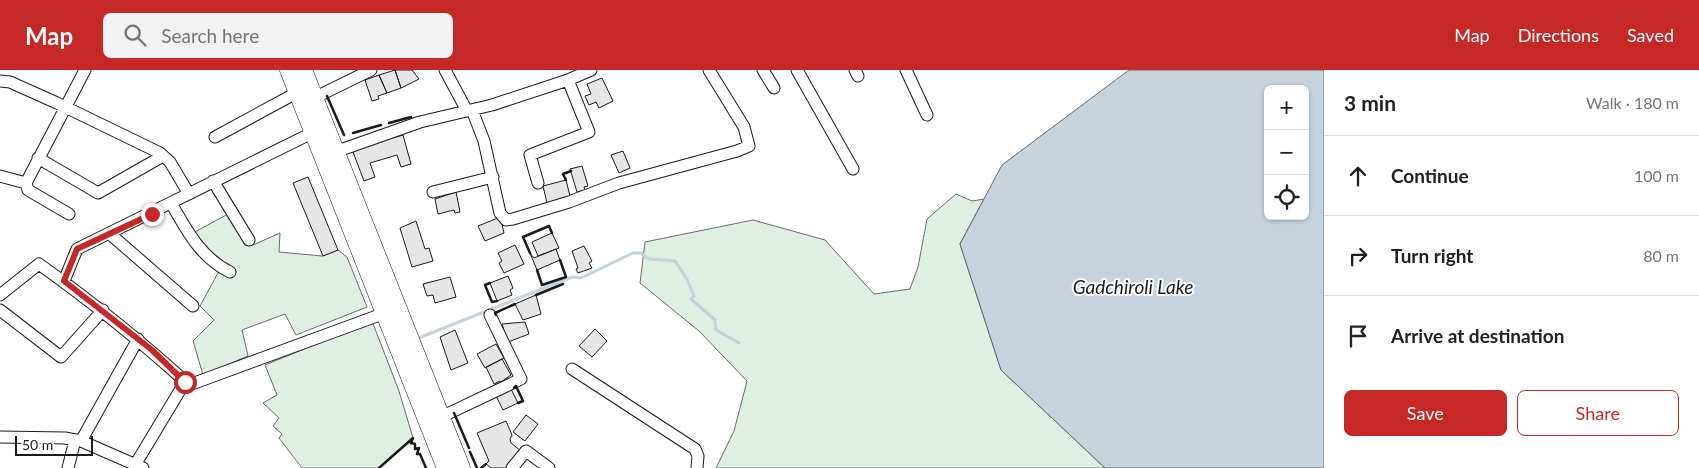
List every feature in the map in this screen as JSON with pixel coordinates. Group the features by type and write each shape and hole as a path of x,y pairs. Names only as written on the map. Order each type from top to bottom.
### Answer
{"highway":[{"path":"289,70 306,95 335,152 462,468"},
{"path":"303,70 314,132 446,468"}],"street":[{"path":"7,70 5,81 66,107 163,156 170,162 189,194"},
{"path":"69,214 28,190 26,183 85,70"},
{"path":"215,137 306,95 371,70"},
{"path":"445,70 469,110 484,141 500,213 506,220 569,202 619,183 737,151 749,146 744,127 709,70"},
{"path":"335,152 420,122 469,110 590,70"},
{"path":"763,70 774,88"},
{"path":"797,70 853,169"},
{"path":"906,70 927,114"},
{"path":"538,184 530,155 589,132 570,76"},
{"path":"64,281 77,249 314,132"},
{"path":"38,158 98,193 163,156"},
{"path":"0,176 26,183"},
{"path":"433,192 493,177"},
{"path":"213,181 249,240"},
{"path":"171,203 205,255 215,265 230,272"},
{"path":"110,234 193,306"},
{"path":"0,295 39,264 103,310 189,386 385,313"},
{"path":"0,310 61,357 103,310"},
{"path":"441,418 521,379 490,315"},
{"path":"68,468 78,440 138,339"},
{"path":"572,369 694,449 698,456 699,464 696,468"},
{"path":"0,437 78,440 139,466 185,382"},
{"path":"512,468 526,451 548,468"}],"green space":[{"path":"956,194 972,201 984,199 960,244 1001,370 1105,468 716,468 734,431 747,381 699,331 640,283 645,242 753,220 825,240 874,294 910,289 918,267 927,219"},
{"path":"228,214 243,239 253,245 280,233 279,252 322,256 338,250 347,257 367,307 296,335 285,314 242,330 248,356 203,375 193,341 214,320 200,306 219,271 212,257 193,233"},
{"path":"372,321 399,391 413,438 379,468 302,468 279,438 282,434 273,426 279,418 263,403 277,395 265,365"}],"water":[{"name":"Gadchiroli Lake","path":"1129,70 1324,70 1324,468 1105,468 1001,370 960,244 1002,165"}],"building":[{"path":"395,70 412,70 419,79 401,88"},
{"path":"395,70 401,88 387,93 379,75"},
{"path":"379,75 387,93 378,96 379,99 372,101 365,80"},
{"path":"602,78 613,101 599,108 596,102 589,105 585,96 591,94 587,84"},
{"path":"403,135 411,164 401,167 397,155 370,163 375,177 364,181 353,152 357,148"},
{"path":"623,151 630,168 619,173 611,155"},
{"path":"582,166 588,186 584,187 585,190 577,192 570,169"},
{"path":"308,177 338,250 323,256 293,183"},
{"path":"566,180 570,196 547,203 543,186"},
{"path":"456,192 460,212 455,213 454,210 438,214 435,199"},
{"path":"498,218 501,220 504,233 485,241 478,226"},
{"path":"416,221 425,249 429,248 433,261 412,267 400,228"},
{"path":"552,233 559,248 538,256 532,242"},
{"path":"515,245 524,264 504,273 499,263 502,261 498,253"},
{"path":"584,246 592,261 589,263 592,268 578,273 572,251"},
{"path":"556,249 560,260 537,270 530,253 534,258"},
{"path":"508,276 513,288 510,290 512,295 497,301 490,283"},
{"path":"450,277 456,297 435,303 433,295 427,296 423,284"},
{"path":"536,295 541,314 523,320 515,304"},
{"path":"525,322 529,334 508,342 502,324"},
{"path":"595,329 607,341 592,357 579,346"},
{"path":"455,330 468,363 451,370 440,337"},
{"path":"496,344 504,358 485,368 477,354"},
{"path":"502,359 511,375 501,382 494,384 486,367"},
{"path":"511,389 518,403 503,410 496,396"},
{"path":"526,415 538,424 525,441 513,432"},
{"path":"506,421 512,435 511,443 521,451 507,468 491,468 486,464 489,461 477,433"}],"waterway":[{"path":"416,339 572,277 581,278 633,253 641,253 649,259 675,261 687,279 694,296 691,299 715,320 716,330 739,343"}],"wall":[{"path":"327,96 344,135"},
{"path":"389,123 411,117"},
{"path":"353,133 381,125"},
{"path":"566,180 563,174 571,171"},
{"path":"530,253 523,237 549,226 552,233"},
{"path":"537,270 542,285 566,277 560,260"},
{"path":"490,283 485,285 492,302 497,301"},
{"path":"536,295 563,284"},
{"path":"496,315 495,313 515,304"},
{"path":"514,388 516,386 523,401 518,403"},
{"path":"454,413 469,448"},
{"path":"379,468 413,438 411,443 415,444 415,449 419,448 417,454 420,454 426,468"},
{"path":"470,452 477,468"},
{"path":"481,468 486,464"}],"route":[{"path":"152,214 77,249 64,281 152,350 185,382"}]}
